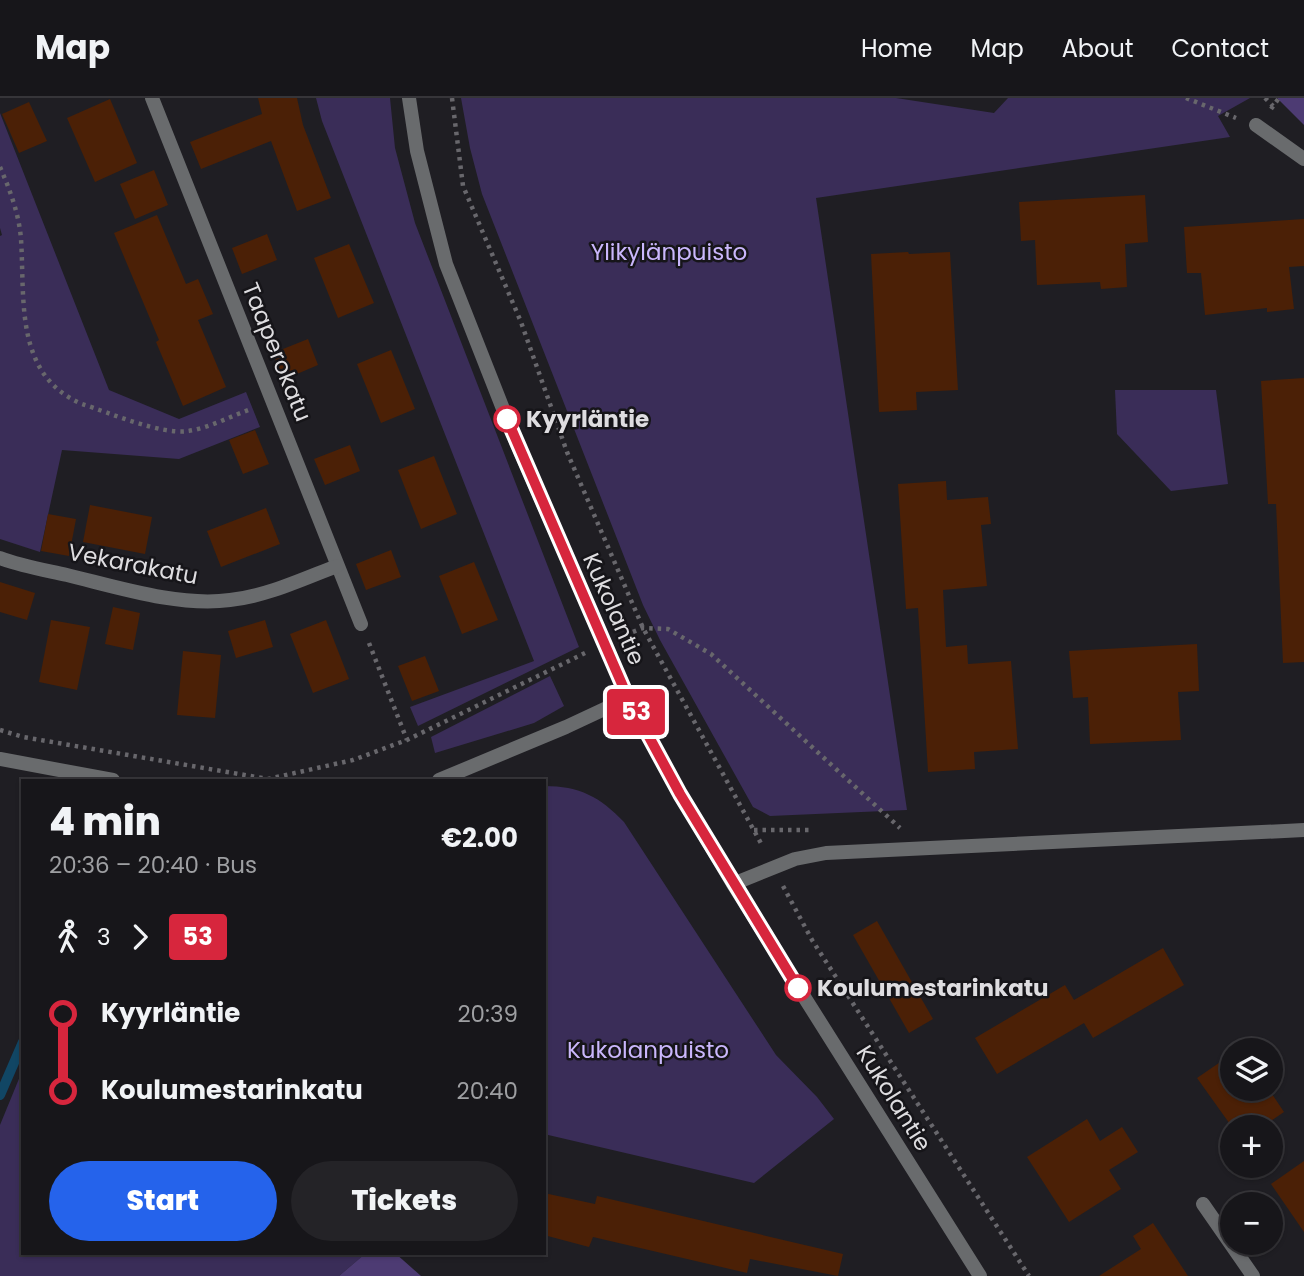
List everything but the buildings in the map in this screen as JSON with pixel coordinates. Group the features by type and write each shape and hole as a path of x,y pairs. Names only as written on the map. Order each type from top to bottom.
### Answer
{"street":[{"name":"Taaperokatu","path":"152,98 361,624"},
{"name":"Kukolantie","path":"409,98 417,151 446,264 516,442 628,698 733,884 981,1276"},
{"path":"1256,125 1304,159"},
{"name":"Vekarakatu","path":"0,558 128,589 206,601 228,601 253,596 337,566"},
{"path":"441,779 628,698"},
{"path":"0,759 108,779"},
{"path":"733,884 773,866 826,853 1304,830"},
{"path":"1203,1204 1253,1276"}],"path":[{"path":"452,98 463,186 521,322 567,452 643,628 812,940 1029,1276"},
{"path":"1186,98 1256,125"},
{"path":"1265,98 1273,106"},
{"path":"0,167 10,192 21,237 23,321 41,371 64,394 82,404 177,432 199,429 272,400"},
{"path":"361,624 408,740"},
{"path":"0,730 23,737 268,779 352,760 408,740 604,644 643,628 668,629 712,654 902,830"}],"green space":[{"path":"316,98 390,98 395,148 415,223 579,647 418,726 410,707 534,661 322,121"},
{"name":"Ylikylänpuisto","path":"461,98 896,98 994,113 1008,98 1250,98 1218,116 1230,137 816,198 907,810 770,816 753,807 643,605 482,194"},
{"path":"0,113 109,390 179,419 246,392 260,427 179,459 62,450 40,552 0,539"},
{"path":"1115,390 1216,390 1228,484 1171,491 1117,434"},
{"path":"550,676 564,706 534,723 435,753 431,737"},
{"name":"Kukolanpuisto","path":"546,786 568,788 588,795 624,822 776,1055 817,1097 834,1119 754,1183 546,1134"},
{"path":"21,1074 21,1255 364,1255 339,1276 0,1276 0,1125"}],"shaded area":[{"path":"1277,98 1304,98 1304,125"},
{"path":"364,1255 397,1255 421,1276 339,1276"}],"waterway":[{"path":"0,1095 21,1047"}],"bus line":[{"name":"53","path":"507,419 628,698 680,794 798,988"}],"place":[{"name":"Kyyrläntie","path":"507,419"},
{"name":"Koulumestarinkatu","path":"798,988"}]}
